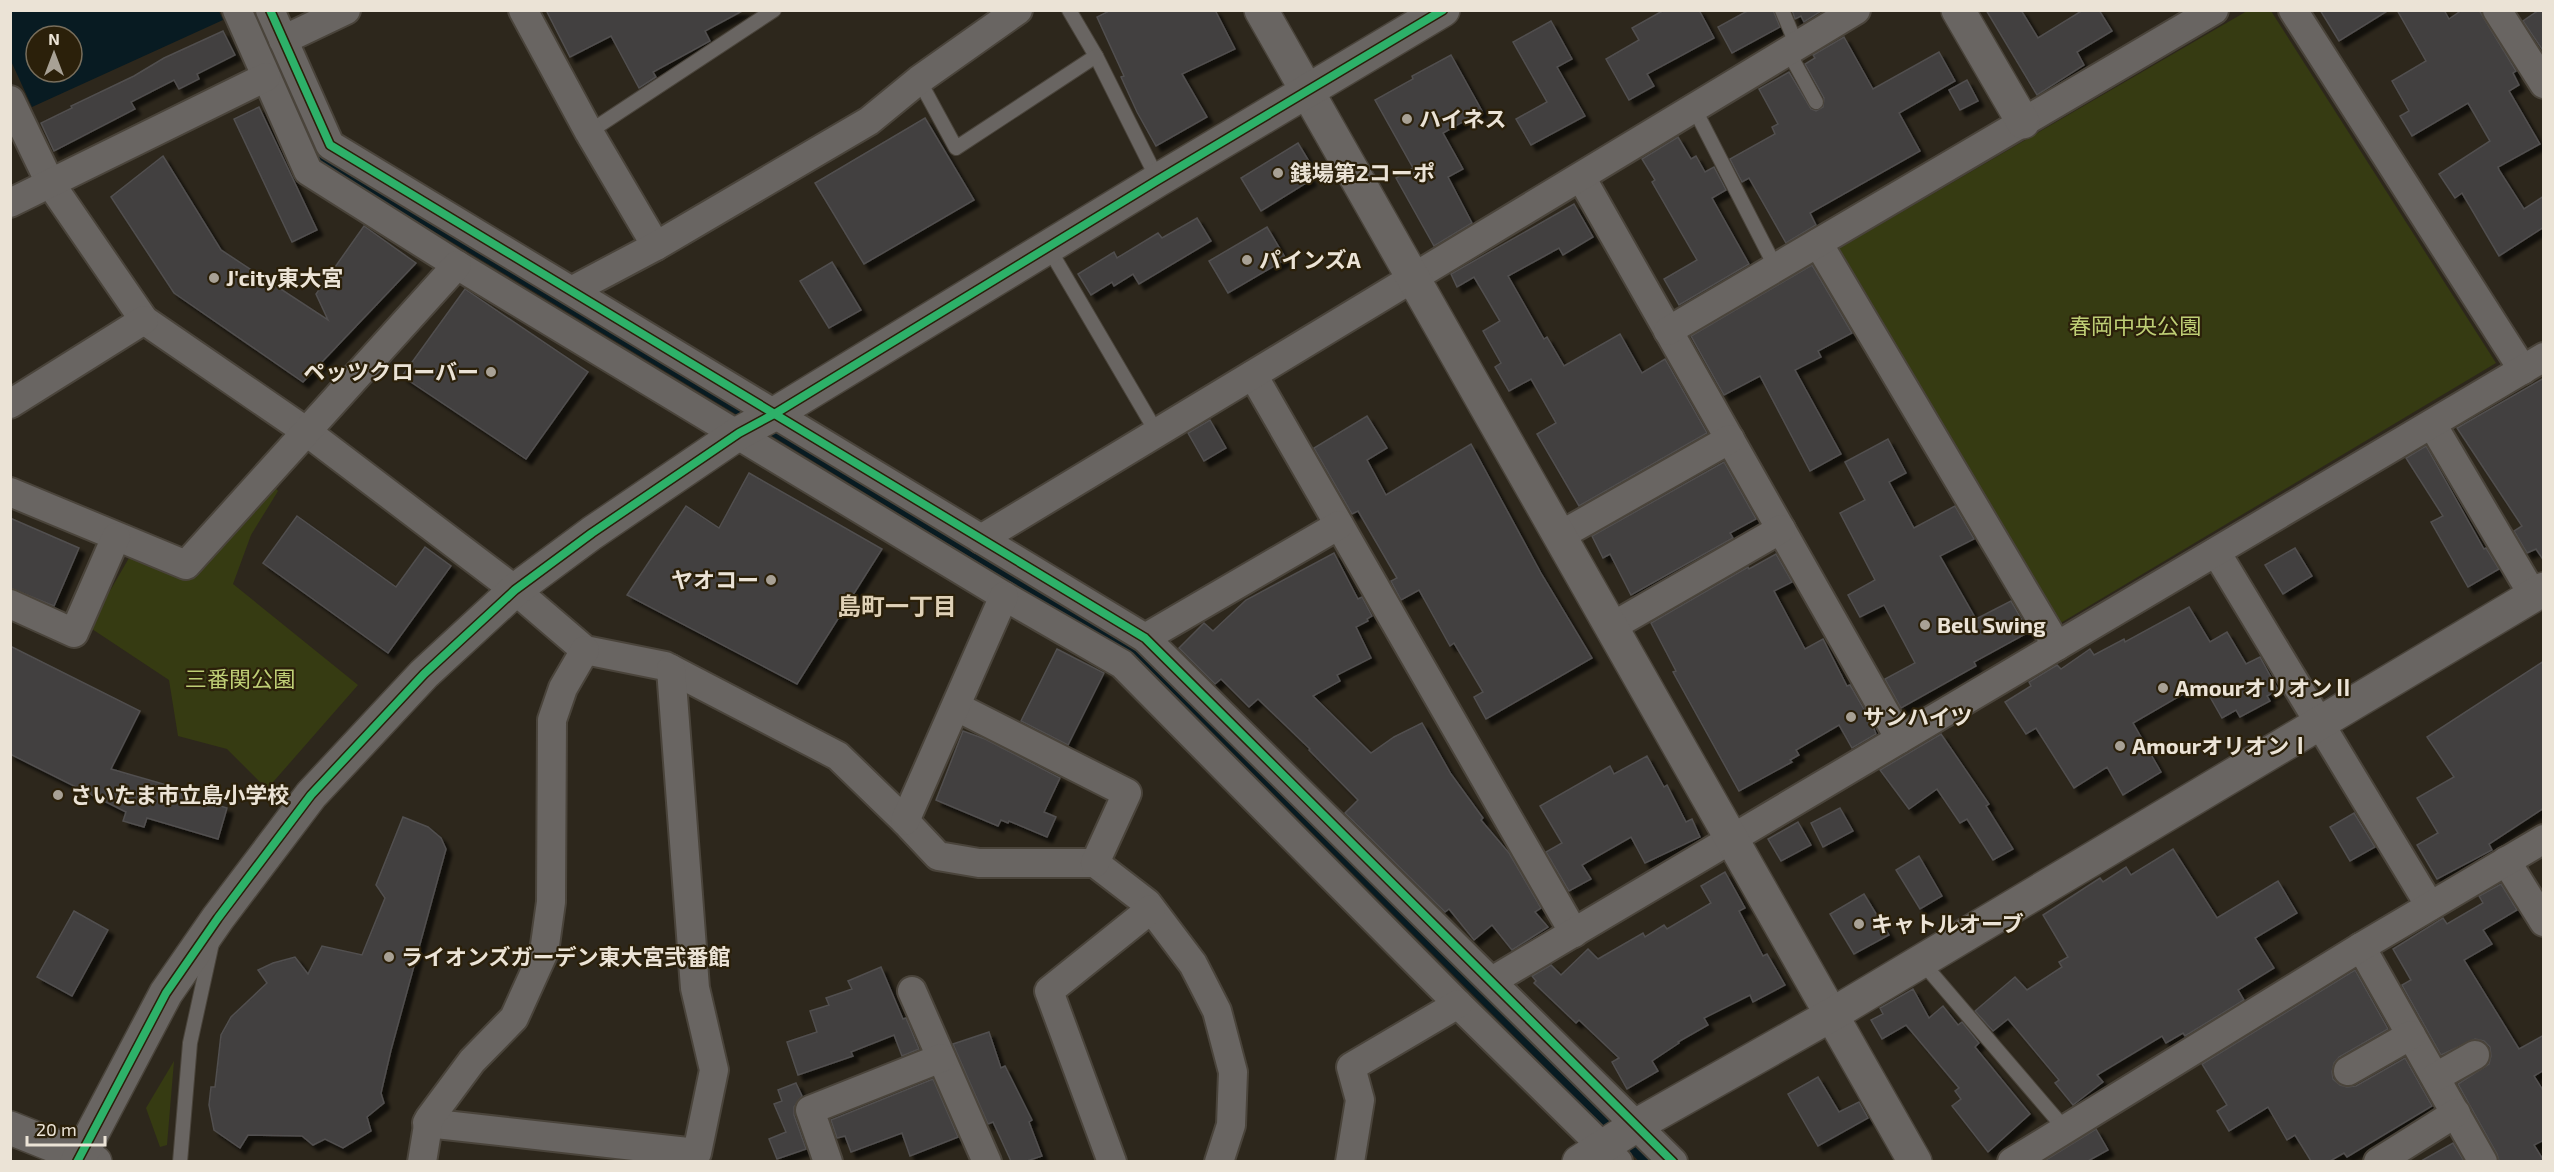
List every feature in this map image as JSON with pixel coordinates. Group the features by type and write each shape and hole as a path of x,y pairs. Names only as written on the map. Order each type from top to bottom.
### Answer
{"street":[{"path":"237,10 308,171 457,265 739,433 1004,596 1122,664 1458,1004 1600,1157 1635,1126 1833,1014 2538,592 2432,424"},
{"path":"270,10 330,145 1145,638 1492,981 1635,1126 1673,1161"},
{"path":"283,40 346,10"},
{"path":"523,10 589,132 656,246"},
{"path":"573,290 656,246 869,121 919,80 1018,10"},
{"path":"1261,10 1915,1161"},
{"path":"10,1128 84,1160 166,993 218,918 311,795 424,674 515,590 592,533 739,433 776,413 1158,180 1443,10"},
{"path":"981,539 1856,10"},
{"path":"1958,10 2024,122"},
{"path":"1668,331 2214,10"},
{"path":"1492,981 2533,364 2293,10"},
{"path":"2502,12 2544,84"},
{"path":"10,202 266,77"},
{"path":"10,100 50,183 144,320 307,432 515,590 585,650 671,669 838,756 905,820 938,856 979,863 1095,863 1151,909 1193,964 1212,1002 1233,1072 1231,1125 1219,1161"},
{"path":"1581,177 1900,739"},
{"path":"1818,243 2056,646"},
{"path":"10,492 186,565 457,265"},
{"path":"10,404 144,320"},
{"path":"1253,375 1574,933"},
{"path":"1561,536 1730,439"},
{"path":"1145,638 1339,525"},
{"path":"1613,626 1781,529"},
{"path":"10,604 74,633 116,537"},
{"path":"2216,552 2430,906"},
{"path":"905,820 957,707 1004,596"},
{"path":"422,1161 427,1123 472,1060 514,1018 544,952 551,902 552,720 562,688 585,650"},
{"path":"427,1123 697,1153 714,1070 695,988 671,669"},
{"path":"957,707 1127,793 1095,863"},
{"path":"2012,1161 2361,947 2544,839"},
{"path":"2506,861 2544,922"},
{"path":"1112,1161 1049,991 1151,909"},
{"path":"2361,947 2483,1161"},
{"path":"912,991 987,1161"},
{"path":"1350,1161 1360,1100 1351,1068 1458,1004"},
{"path":"2348,1071 2411,1035"},
{"path":"2436,1077 2475,1055"},
{"path":"828,1161 810,1110 941,1058"},
{"path":"2378,1161 2456,1113"}],"lane":[{"path":"589,132 774,10"},
{"path":"1069,10 1096,56 1158,180"},
{"path":"1782,10 1792,49 1816,102"},
{"path":"919,80 956,148 1096,56"},
{"path":"1694,108 1776,268"},
{"path":"1048,247 1157,433"},
{"path":"180,1161 190,1043 218,918"},
{"path":"1921,961 2065,1129"}],"green space":[{"name":"春岡中央公園","path":"2247,11 2271,11 2496,363 2059,624 1838,249"},
{"name":"三番関公園","path":"273,485 278,491 251,535 233,584 358,685 267,789 227,749 178,736 169,680 89,627 129,558 185,579"},
{"path":"174,1061 167,1145 160,1147 146,1108"}],"water":[{"path":"11,11 219,11 223,20 84,83 84,24 24,24 24,84 82,84 32,107 11,61"}],"building":[{"path":"546,10 744,10 705,31 710,41 653,72 656,77 639,88 611,36 570,57"},
{"path":"1111,10 1215,10 1235,49 1182,74 1207,117 1156,146 1137,112 1121,77 1124,76 1097,17"},
{"path":"1664,10 1699,10 1714,38 1647,74 1654,86 1629,100 1606,59 1639,40 1632,28"},
{"path":"1749,10 1773,10 1780,27 1732,53 1718,27"},
{"path":"1792,10 1823,10 1804,22 1801,16 1795,19"},
{"path":"1986,10 2021,10 2038,38 2083,10 2099,10 2112,31 2077,52 2084,65 2037,95"},
{"path":"2320,10 2389,10 2339,41"},
{"path":"2397,10 2444,10 2449,19 2462,10 2479,10 2516,71 2513,73 2519,85 2509,91 2540,144 2498,167 2524,209 2544,196 2544,227 2499,256 2462,193 2455,198 2439,174 2490,141 2468,103 2412,136 2400,116 2409,111 2392,81 2426,61"},
{"path":"2539,10 2544,10 2544,52 2523,21"},
{"path":"1551,21 1572,59 1557,67 1585,116 1531,145 1516,119 1547,102 1513,42"},
{"path":"223,31 235,55 197,74 199,79 179,89 174,80 131,102 135,109 54,151 41,123 134,76 164,58"},
{"path":"1844,37 1873,89 1939,52 1955,81 1899,113 1920,151 1810,213 1816,225 1786,243 1749,178 1742,182 1730,159 1775,134 1772,127 1778,124 1759,89 1789,72 1811,109 1816,111 1823,107 1824,98 1805,64 1815,58 1813,55"},
{"path":"1451,55 1482,111 1443,133 1463,169 1448,177 1472,223 1434,246 1396,178 1413,168 1375,100 1413,79 1412,76"},
{"path":"1967,80 1978,101 1960,110 1949,90"},
{"path":"259,107 317,230 292,242 234,119"},
{"path":"925,118 974,200 864,264 815,183"},
{"path":"1678,137 1691,159 1696,156 1705,172 1714,167 1726,190 1712,198 1749,264 1679,305 1664,279 1697,260 1652,182 1655,180 1642,159"},
{"name":"銭場第2コーポ","path":"1298,143 1310,163 1303,167 1311,180 1261,211 1241,178"},
{"name":"J'city東大宮","path":"163,156 221,250 328,320 316,294 364,226 416,263 303,382 174,293 111,197"},
{"path":"1574,204 1593,237 1563,255 1559,248 1508,276 1544,339 1547,337 1564,366 1620,334 1642,373 1665,359 1707,433 1579,506 1537,434 1556,423 1531,379 1509,391 1495,367 1501,363 1483,331 1500,321 1474,277 1457,287 1451,274"},
{"path":"1197,218 1211,241 1139,284 1133,274 1114,286 1112,282 1091,295 1078,274 1114,252 1117,258 1158,233 1162,238"},
{"name":"パインズA","path":"1267,227 1286,259 1228,293 1209,261"},
{"path":"832,262 861,310 829,328 800,281"},
{"path":"1812,265 1852,333 1818,351 1821,357 1795,370 1841,454 1810,471 1760,376 1724,395 1691,336"},
{"path":"465,289 588,372 526,459 402,376"},
{"path":"2544,378 2544,561 2536,549 2527,553 2514,531 2522,526 2457,428"},
{"path":"1367,416 1387,448 1367,460 1386,495 1471,444 1542,575 1592,658 1486,719 1474,697 1483,692 1454,643 1450,646 1419,590 1401,600 1391,581 1397,578 1358,511 1352,514 1314,448"},
{"path":"1210,420 1226,448 1204,461 1188,433"},
{"path":"1888,439 1906,473 1889,482 1914,528 1955,506 1974,539 1940,556 1976,619 2011,601 2029,632 1974,662 1976,666 1901,708 1885,679 1915,663 1884,605 1860,617 1848,595 1875,580 1840,513 1865,500 1845,462"},
{"path":"2426,446 2484,549 2486,548 2499,569 2468,587 2431,522 2443,516 2406,458"},
{"path":"1724,462 1756,519 1730,533 1733,538 1631,595 1610,554 1603,558 1592,536"},
{"path":"749,473 882,549 797,684 627,595 686,506 719,528"},
{"path":"297,516 396,587 425,547 451,566 388,653 263,563"},
{"path":"10,518 79,548 54,606 10,588"},
{"path":"2295,548 2312,576 2283,594 2265,565"},
{"path":"1334,553 1358,599 1362,597 1372,616 1367,619 1368,621 1356,627 1371,658 1337,675 1340,681 1313,696 1371,753 1394,737 1422,723 1451,774 1483,818 1481,820 1509,853 1541,908 1535,912 1548,927 1512,950 1492,925 1474,940 1449,909 1445,912 1345,813 1358,800 1310,749 1258,699 1249,707 1221,679 1215,684 1179,648 1204,623 1213,631 1246,600"},
{"path":"1776,554 1792,582 1774,591 1805,649 1823,639 1847,686 1850,685 1876,734 1852,748 1839,725 1796,750 1799,755 1790,760 1792,762 1739,791 1673,672 1676,671 1651,623 1748,567 1749,569"},
{"path":"2189,607 2210,642 2227,632 2246,664 2260,657 2278,690 2267,696 2270,701 2240,717 2236,710 2222,718 2202,683 2133,723 2161,772 2123,795 2107,767 2074,788 2036,728 2026,734 2005,702 2031,686 2029,682 2057,665 2061,669 2090,649 2094,655 2124,639 2125,642"},
{"path":"10,646 140,711 111,769 184,790 183,795 227,808 218,839 147,818 144,827 123,821 126,812 10,754"},
{"path":"1057,649 1104,673 1068,745 1021,721"},
{"path":"2544,661 2544,808 2489,844 2492,850 2437,879 2417,845 2438,833 2417,798 2454,777 2427,737"},
{"path":"963,731 985,739 1060,778 1044,812 1056,817 1047,837 1009,821 1008,823 1001,820 998,826 936,800"},
{"path":"1941,734 1989,804 1986,806 2013,849 1993,860 1967,819 1960,823 1937,789 1909,809 1880,770"},
{"path":"1647,756 1664,787 1667,785 1686,822 1692,819 1700,837 1645,863 1631,837 1582,865 1591,879 1569,891 1546,852 1562,843 1540,806 1610,766 1614,774"},
{"path":"1840,808 1853,831 1823,847 1811,823"},
{"path":"2354,813 2375,847 2350,861 2330,827"},
{"name":"ライオンズガーデン東大宮弐番館","path":"403,817 428,827 441,838 446,849 391,1050 381,1093 384,1103 367,1117 371,1131 343,1148 325,1139 313,1145 302,1136 248,1135 240,1148 214,1130 209,1105 211,1087 215,1087 221,1035 231,1017 267,983 258,970 295,957 308,974 322,946 362,955 385,898 376,885"},
{"path":"1798,822 1811,845 1781,861 1768,839"},
{"path":"2173,849 2217,918 2278,881 2297,913 2255,938 2274,968 2238,990 2244,1000 2185,1036 2183,1033 2166,1043 2162,1036 2097,1075 2103,1082 2073,1105 2055,1083 2059,1080 2008,1019 1993,1031 1975,1011 2015,977 2027,990 2062,967 2059,962 2068,957 2043,915 2100,878 2103,882 2126,867 2131,875"},
{"path":"1919,856 1942,896 1920,909 1896,870"},
{"path":"1725,872 1745,908 1739,911 1763,956 1767,954 1785,985 1753,1002 1750,995 1704,1018 1708,1025 1678,1042 1652,1061 1658,1071 1627,1089 1612,1062 1619,1058 1579,1020 1576,1023 1534,983 1536,981 1532,976 1551,965 1561,975 1588,949 1598,959 1643,933 1645,937 1664,925 1667,929 1711,903 1701,886"},
{"path":"2501,884 2517,910 2483,930 2492,944 2464,960 2519,1049 2544,1035 2544,1070 2534,1076 2544,1092 2544,1140 2534,1145 2544,1161 2499,1161 2458,1084 2489,1064 2490,1047 2484,1041 2475,1039 2441,1055 2402,985 2411,980 2393,949 2443,918 2447,924 2483,903 2479,896"},
{"name":"キャトルオーブ","path":"1864,894 1889,935 1854,954 1830,914"},
{"path":"74,911 108,930 72,996 37,977"},
{"path":"881,967 903,1019 906,1018 919,1049 902,1056 894,1035 851,1052 853,1056 798,1075 787,1042 817,1032 810,1011 829,1005 826,998 852,989 848,981"},
{"path":"2355,970 2388,1029 2339,1057 2334,1063 2333,1079 2340,1085 2356,1086 2405,1058 2432,1106 2347,1157 2344,1153 2330,1161 2311,1161 2295,1135 2287,1140 2268,1107 2229,1131 2217,1111 2227,1105 2202,1064"},
{"path":"1913,989 1929,1018 1943,1006 1958,1025 1962,1022 1979,1043 1975,1047 2030,1114 1988,1152 1952,1106 1961,1099 1955,1091 1959,1088 1906,1025 1882,1039 1871,1020 1883,1014 1880,1008"},
{"path":"989,1032 1001,1068 1005,1066 1032,1120 1029,1122 1042,1156 1027,1161 1011,1161 993,1122 988,1124 953,1044"},
{"path":"1818,1077 1839,1112 1859,1102 1868,1118 1818,1146 1788,1094"},
{"path":"933,1079 958,1137 910,1156 902,1133 851,1152 845,1136 837,1138 831,1120"},
{"path":"796,1083 802,1096 794,1107 794,1115 806,1149 777,1159 769,1139 786,1132 774,1104 782,1101 778,1090"},
{"path":"2096,1129 2108,1150 2088,1161 2044,1161"},
{"path":"2453,1143 2464,1161 2421,1161"}],"waterway":[{"path":"319,149 324,160 750,418"},
{"path":"765,427 1145,659 1614,1131"},
{"path":"1625,1141 1645,1162"}],"cycle path":[{"path":"270,10 330,145 1145,638 1673,1162"},
{"path":"77,1162 166,993 218,918 311,795 424,674 515,590 592,533 739,433 776,413 1158,180 1443,10"}],"place":[{"name":"ハイネス","path":"1407,119"},
{"name":"銭場第2コーポ","path":"1278,173"},
{"name":"パインズA","path":"1247,260"},
{"name":"J'city東大宮","path":"214,278"},
{"name":"ペッツクローバー","path":"491,372"},
{"name":"ヤオコー","path":"771,580"},
{"name":"Bell Swing","path":"1925,625"},
{"name":"AmourオリオンⅡ","path":"2163,688"},
{"name":"サンハイツ","path":"1851,717"},
{"name":"AmourオリオンⅠ","path":"2120,746"},
{"name":"さいたま市立島小学校","path":"58,795"},
{"name":"キャトルオーブ","path":"1859,924"},
{"name":"ライオンズガーデン東大宮弐番館","path":"389,957"}],"district":[{"name":"島町一丁目","path":"897,607"}]}
